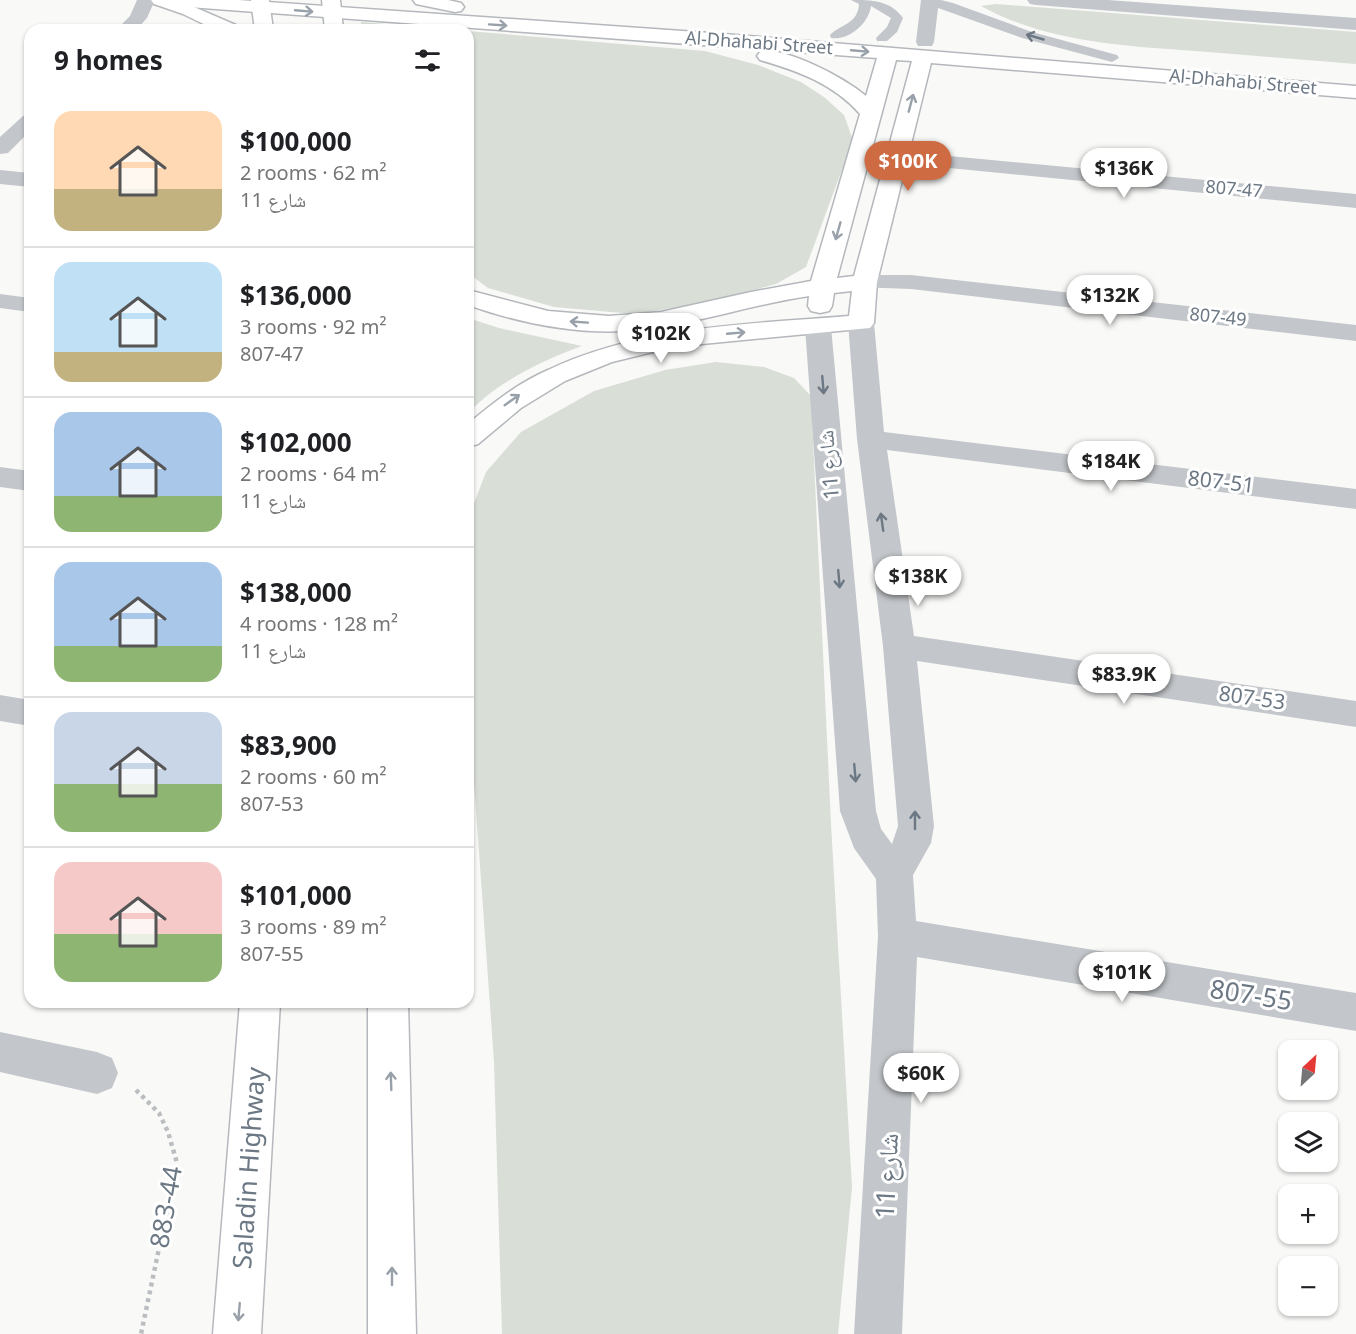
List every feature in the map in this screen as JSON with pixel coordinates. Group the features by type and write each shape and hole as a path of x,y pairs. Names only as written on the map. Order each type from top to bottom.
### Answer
{"street":[{"path":"132,24 138,18 146,0"},
{"path":"161,0 219,24"},
{"name":"Al-Dhahabi Street","path":"161,0 261,4 332,15 711,39 924,49 1356,92"},
{"name":"Al-Dhahabi Street","path":"361,0 836,35 885,46"},
{"path":"422,0 455,7"},
{"name":"شارع 11","path":"878,1334 898,936 894,873 913,843 916,826 898,646 871,439 861,323 865,282 924,49 929,0"},
{"path":"1036,0 1356,24"},
{"path":"261,4 263,24"},
{"path":"711,39 795,64 819,74 860,100 871,114"},
{"name":"شارع 11","path":"885,46 871,114 822,287 818,327 858,811 869,844 894,873"},
{"name":"Al-Dhahabi Street","path":"924,49 1112,58 1356,78"},
{"path":"0,148 24,126"},
{"name":"807-47","path":"896,157 1356,201"},
{"path":"0,177 24,179"},
{"path":"474,299 521,314 547,319 592,323 629,323 687,315 758,297 865,282"},
{"name":"807-49","path":"865,282 911,282 1356,333"},
{"path":"0,301 24,304"},
{"path":"474,432 523,393 571,367 603,355 690,337 861,323"},
{"name":"807-51","path":"871,439 1356,499"},
{"path":"0,477 24,480"},
{"name":"807-53","path":"898,646 1356,714"},
{"path":"0,708 24,712"},
{"name":"807-55","path":"898,936 1356,1012"},
{"name":"Saladin Highway","path":"237,1334 260,1008"},
{"path":"388,1008 392,1334"},
{"path":"0,1052 97,1073"}],"lane":[{"path":"929,0 1027,35 1112,58"},
{"path":"836,35 858,23 866,9 861,1"},
{"path":"861,1 887,8 897,18 885,46"}],"path":[{"name":"883-44","path":"97,1073 122,1081 141,1093 160,1114 172,1136 177,1163 141,1334"}],"shaded area":[{"path":"996,4 1356,32 1356,64 1140,47 1085,40 1032,28 981,6"},
{"path":"361,22 384,24 362,24"},
{"path":"474,32 705,51 758,65 801,82 824,97 844,115 853,140 806,267 776,284 704,303 634,314 554,307 488,288 474,278"},
{"path":"474,320 499,328 582,346 521,373 474,408"},
{"path":"716,362 764,367 794,378 811,396 831,824 852,1187 838,1334 502,1334 494,1062 474,782 474,503 486,472 521,432 594,391 665,370"}]}
